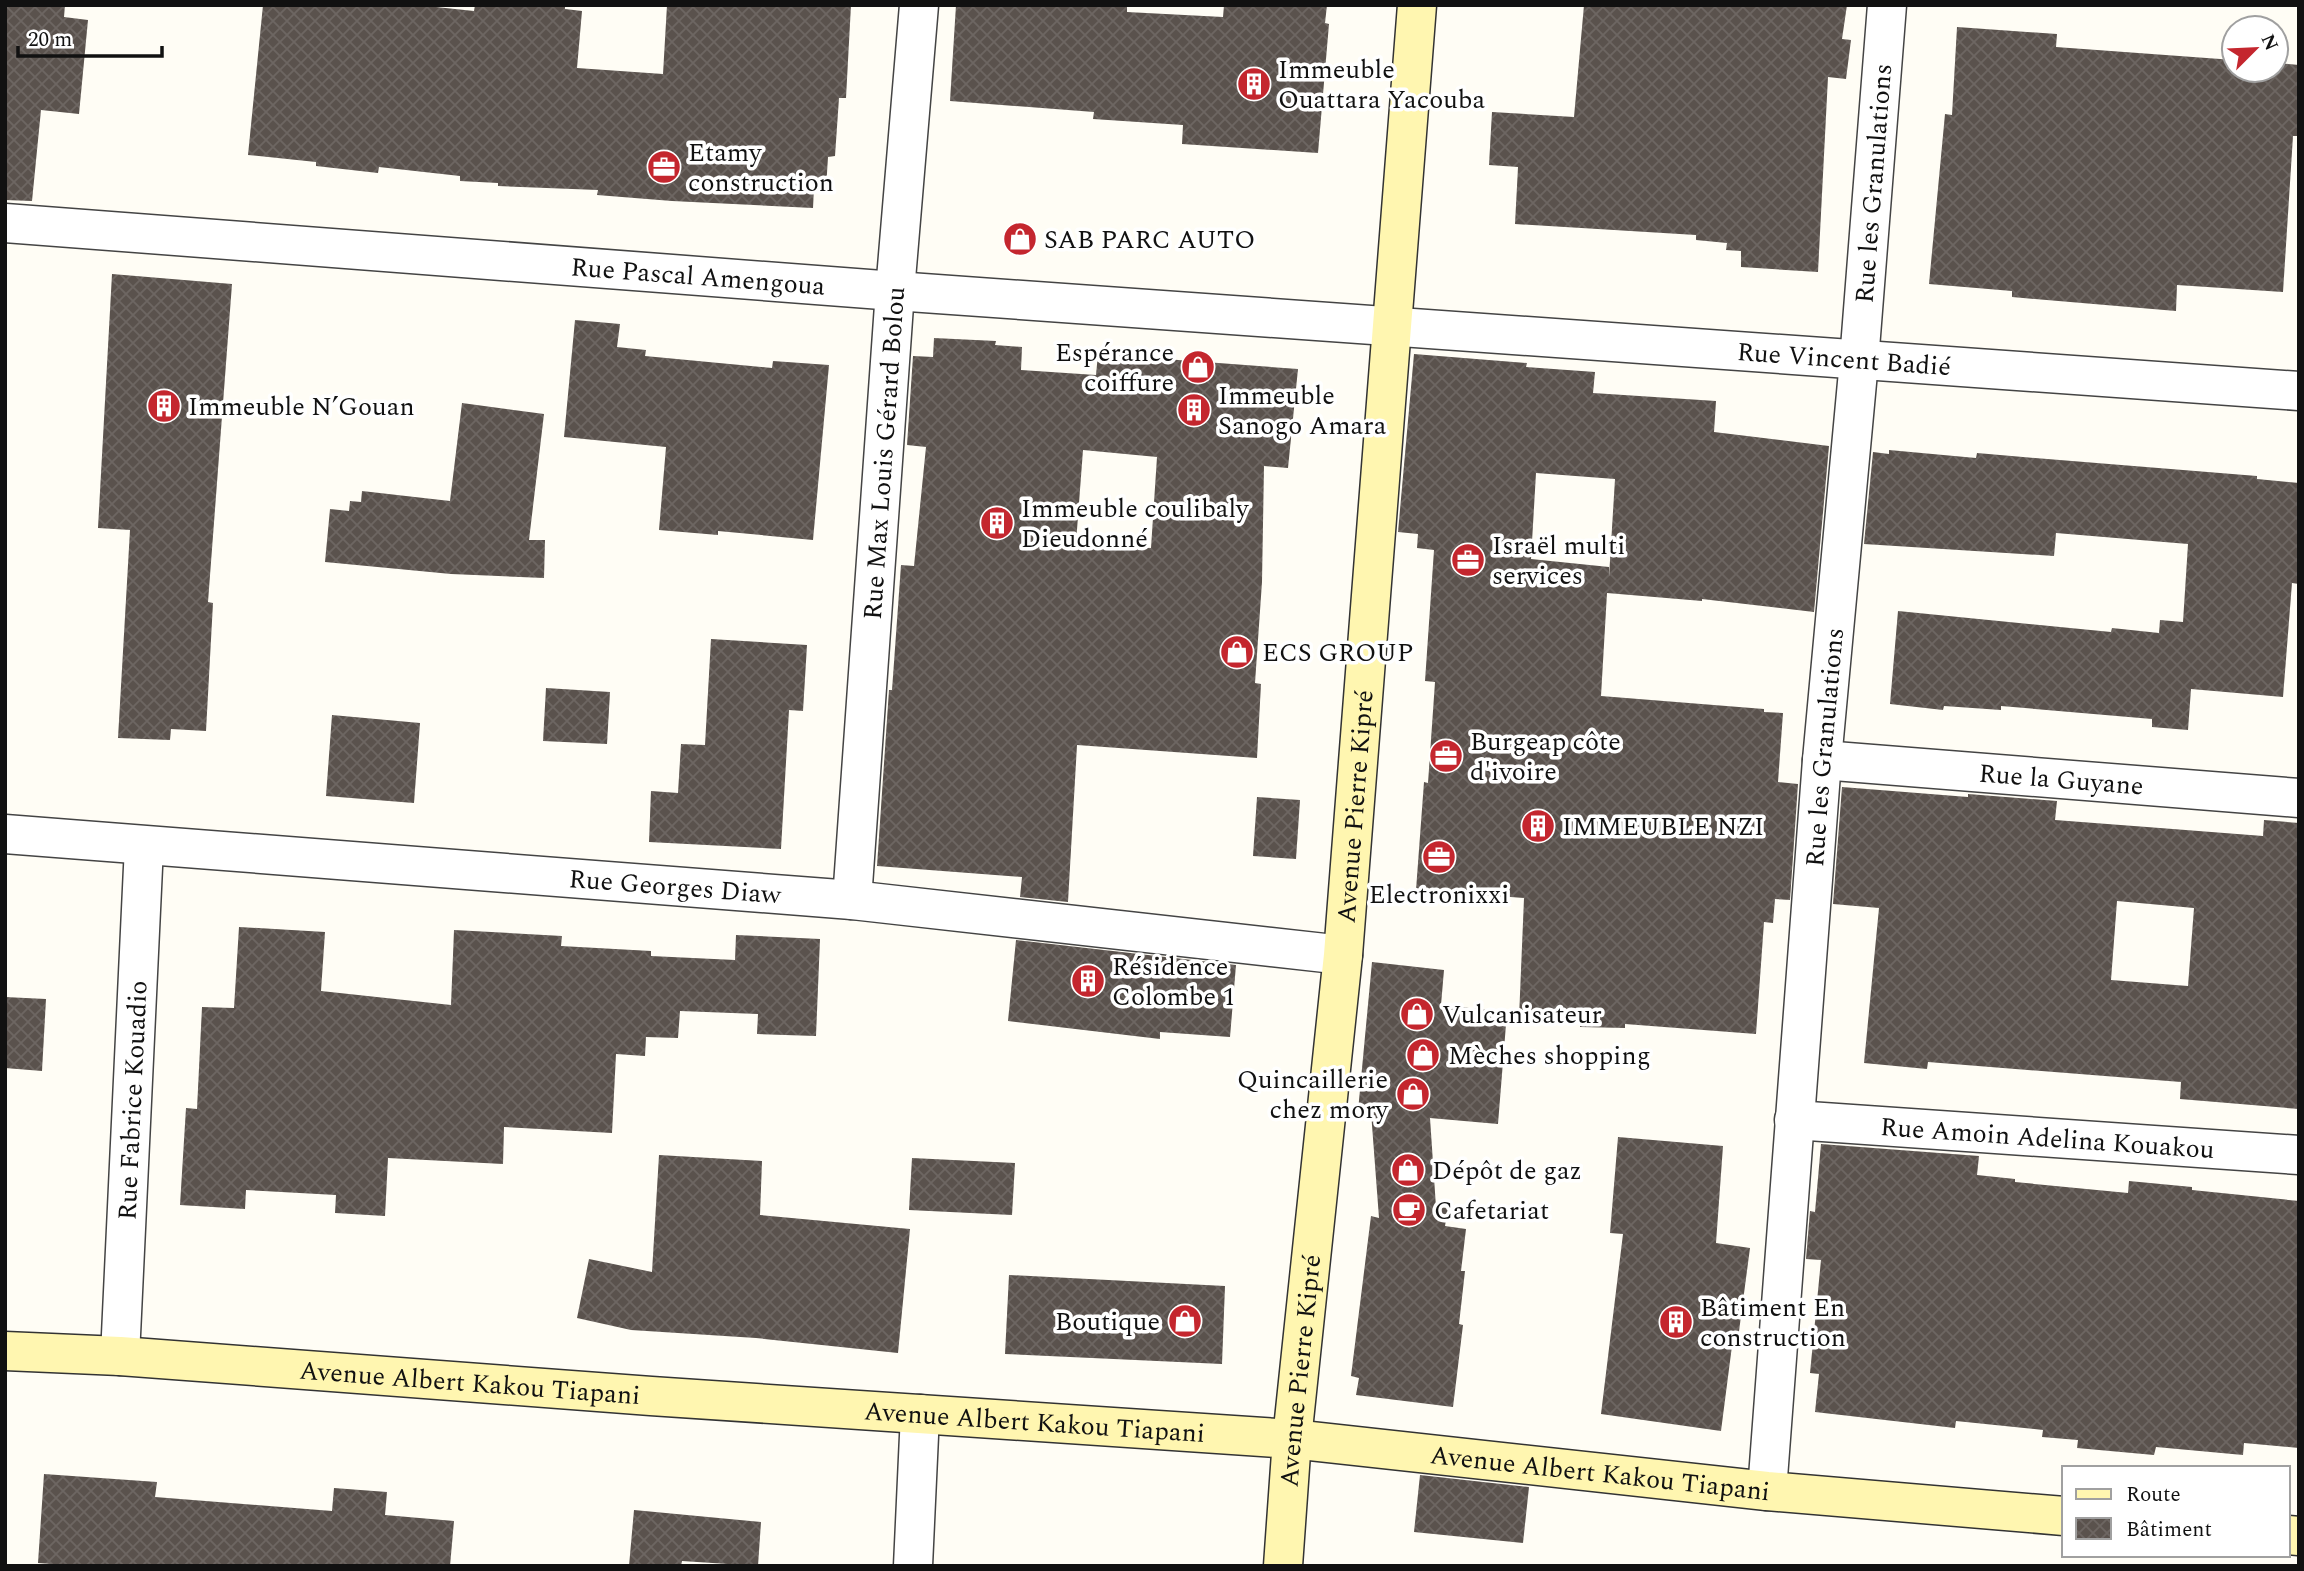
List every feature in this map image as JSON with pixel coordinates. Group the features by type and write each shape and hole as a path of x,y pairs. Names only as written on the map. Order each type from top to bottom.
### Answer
{"street":[{"name":"Rue Max Louis Gérard Bolou","path":"852,900 895,290 919,5"},
{"name":"Avenue Pierre Kipré","path":"1283,1566 1292,1439 1343,955 1418,5"},
{"name":"Rue les Granulations","path":"1767,1491 1822,760 1859,361 1887,5"},
{"name":"Rue Pascal Amengoua","path":"5,223 895,290 1392,324"},
{"name":"Rue Vincent Badié","path":"1392,324 1859,361 2299,391"},
{"name":"Rue la Guyane","path":"1822,760 2299,798"},
{"name":"Rue Georges Diaw","path":"5,834 852,900 1343,955"},
{"name":"Rue Fabrice Kouadio","path":"120,1356 144,846"},
{"name":"Rue Amoin Adelina Kouakou","path":"1794,1120 2299,1155"},
{"name":"Avenue Albert Kakou Tiapani","path":"5,1350 1292,1439 1767,1491 2062,1516"},
{"path":"913,1566 920,1414"}],"building":[{"path":"5,5 65,5 64,17 88,20 79,114 41,110 32,201 5,200"},
{"path":"263,5 417,5 474,11 475,5 565,5 565,9 582,11 577,68 663,74 667,5 851,5 846,98 839,98 835,156 828,157 826,189 814,188 813,208 672,201 597,195 598,190 498,186 498,183 460,181 460,176 379,167 378,173 316,166 316,162 248,155"},
{"path":"956,5 1127,5 1127,12 1223,17 1224,5 1327,5 1325,23 1329,24 1318,153 1182,144 1183,125 1093,119 1094,112 950,101"},
{"path":"1584,5 1847,5 1842,39 1851,40 1846,79 1828,77 1818,272 1741,267 1741,251 1726,250 1727,243 1696,240 1696,235 1515,224 1518,167 1489,165 1492,112 1574,117"},
{"path":"1957,27 2057,34 2056,47 2220,59 2220,84 2290,84 2290,64 2299,65 2297,136 2293,136 2283,292 2177,285 2176,311 2012,297 2012,291 1929,284 1945,114 1952,115"},
{"name":"Immeuble N’Gouan","path":"112,274 232,284 208,602 213,603 206,731 171,729 170,740 118,738 130,530 98,528"},
{"path":"575,320 620,324 617,347 646,350 645,356 772,368 773,361 829,365 813,540 718,531 718,535 659,530 666,447 564,437"},
{"path":"934,338 996,341 995,345 1022,347 1021,370 1096,375 1098,354 1298,369 1288,468 1264,466 1262,582 1255,683 1261,684 1257,758 1077,745 1068,902 1020,897 1022,877 877,866 901,565 914,566 926,447 907,445 913,356 933,357","holes":["1083,450 1157,457 1151,548 1076,543"]},
{"path":"1414,354 1527,363 1526,367 1595,372 1593,393 1716,401 1714,432 1829,446 1814,612 1702,599 1607,593 1601,696 1764,709 1764,712 1783,713 1778,782 1798,784 1790,900 1775,899 1773,923 1764,922 1756,1034 1625,1024 1625,1028 1580,1027 1580,1021 1519,1018 1524,898 1416,890 1424,782 1428,783 1435,682 1425,681 1434,550 1417,548 1418,534 1398,532","holes":["1536,473 1615,479 1609,577 1609,567 1531,559"]},
{"path":"462,403 544,414 529,540 545,540 544,578 451,574 325,562 330,509 349,511 350,501 361,502 362,491 450,501"},
{"path":"1889,450 1976,458 1977,453 2257,476 2257,479 2299,483 2299,584 2292,583 2283,697 2191,689 2188,730 2152,727 2152,719 2001,706 2001,710 1944,706 1943,710 1890,704 1898,611 2111,632 2112,628 2159,633 2160,620 2183,622 2188,544 2056,533 2054,556 1864,544 1873,452 1889,454"},
{"path":"711,639 807,645 803,711 789,710 781,849 649,842 651,791 678,793 681,744 705,745"},
{"path":"546,688 610,692 607,744 543,741"},
{"path":"332,715 420,723 414,803 326,796"},
{"path":"1842,787 2057,801 2055,820 2263,836 2264,820 2299,823 2299,1109 2180,1099 2181,1082 1928,1062 1927,1069 1864,1063 1879,908 1833,904","holes":["2117,901 2194,908 2188,986 2111,980"]},
{"path":"1257,797 1300,800 1296,859 1253,856"},
{"path":"239,927 325,932 321,991 451,1005 454,930 562,936 561,946 651,951 651,956 735,960 736,935 820,939 816,1036 757,1034 758,1014 680,1011 678,1038 646,1037 645,1056 616,1054 612,1133 504,1127 503,1164 388,1158 385,1216 335,1213 336,1195 246,1190 245,1209 180,1205 186,1108 197,1109 202,1007 234,1008"},
{"name":"Résidence Colombe 1","path":"1016,940 1236,965 1230,1037 1160,1032 1160,1039 1008,1021"},
{"path":"1372,962 1444,970 1441,1005 1507,1012 1498,1124 1430,1118 1436,1207 1448,1208 1445,1226 1466,1229 1459,1324 1463,1325 1453,1407 1356,1395 1359,1378 1351,1376 1371,1216 1379,1218 1371,1112 1358,1111"},
{"path":"5,997 46,999 42,1071 5,1068"},
{"name":"Bâtiment En construction","path":"1618,1137 1723,1146 1716,1243 1750,1248 1738,1339 1733,1338 1721,1431 1601,1414 1623,1234 1610,1233"},
{"path":"1821,1144 1979,1156 1977,1175 2015,1179 2015,1182 2128,1193 2129,1181 2299,1201 2299,1448 2244,1443 2243,1455 2156,1447 2154,1455 2077,1448 2078,1440 2042,1437 2043,1430 1956,1421 1955,1428 1815,1412 1819,1374 1810,1373 1821,1260 1806,1259 1810,1211 1815,1212"},
{"path":"659,1155 762,1161 760,1215 910,1229 898,1353 756,1338 631,1330 577,1318 589,1259 652,1272"},
{"path":"912,1158 1015,1163 1012,1215 909,1210"},
{"path":"1009,1275 1225,1286 1222,1364 1005,1354"},
{"path":"44,1474 157,1482 155,1497 332,1511 334,1488 387,1492 385,1515 454,1521 450,1566 78,1566 38,1563"},
{"path":"1420,1475 1529,1487 1523,1543 1414,1532"},
{"path":"634,1510 761,1522 758,1566 682,1561 681,1566 629,1566"}],"place":[{"name":"Immeuble Ouattara Yacouba","path":"1254,84"},
{"name":"Etamy construction","path":"664,167"},
{"name":"SAB PARC AUTO","path":"1020,239"},
{"name":"Espérance coiffure","path":"1198,367"},
{"name":"Immeuble N’Gouan","path":"164,406"},
{"name":"Immeuble Sanogo Amara","path":"1194,410"},
{"name":"Immeuble coulibaly Dieudonné","path":"997,523"},
{"name":"Israël multi services","path":"1468,560"},
{"name":"ECS GROUP","path":"1237,652"},
{"name":"Burgeap côte d'ivoire","path":"1446,756"},
{"name":"IMMEUBLE NZI","path":"1538,826"},
{"name":"Electronixxi","path":"1439,857"},
{"name":"Résidence Colombe 1","path":"1088,981"},
{"name":"Vulcanisateur","path":"1417,1014"},
{"name":"Mèches shopping","path":"1423,1055"},
{"name":"Quincaillerie chez mory","path":"1413,1094"},
{"name":"Dépôt de gaz","path":"1408,1170"},
{"name":"Cafetariat","path":"1409,1210"},
{"name":"Boutique","path":"1185,1321"},
{"name":"Bâtiment En construction","path":"1676,1322"}]}
